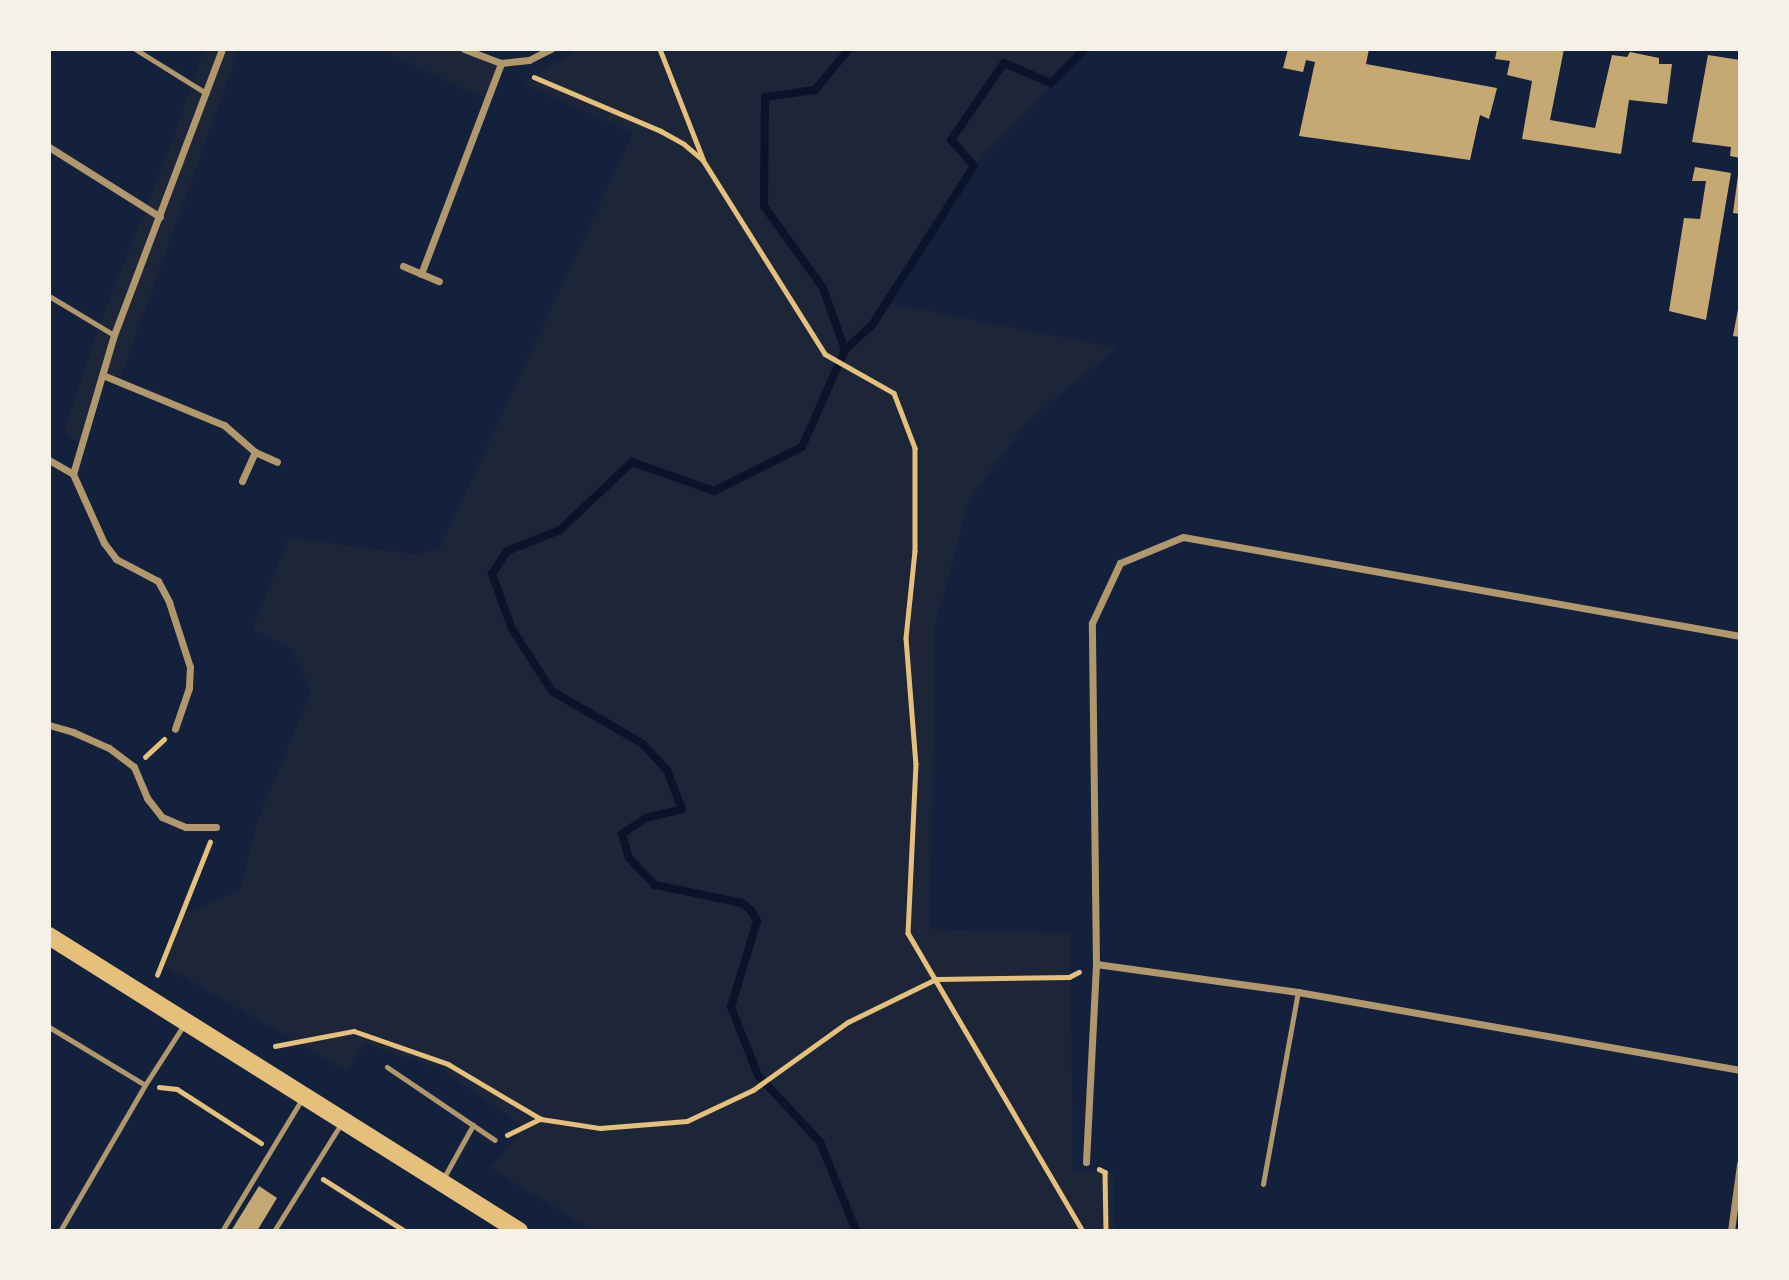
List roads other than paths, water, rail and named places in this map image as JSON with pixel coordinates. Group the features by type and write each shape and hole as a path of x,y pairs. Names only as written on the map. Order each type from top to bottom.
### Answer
{"main road":[{"path":"49,936 519,1231"}],"street":[{"path":"73,474 105,376 114,335 222,49"},
{"path":"464,49 501,63 529,60 551,49"},
{"path":"421,274 501,63"},
{"path":"49,147 160,217"},
{"path":"403,265 439,281"},
{"path":"105,376 224,425 255,452 276,462"},
{"path":"242,481 255,452"},
{"path":"49,460 73,474 104,543 116,559 158,581 169,602 190,667 189,688 175,729"},
{"path":"1086,1162 1096,964 1092,623 1120,563 1183,537 1740,636"},
{"path":"49,725 109,748 135,767 147,798 163,817 186,827 216,827"},
{"path":"1096,964 1297,992 1740,1070"},
{"path":"1731,1231 1740,1164"}],"lane":[{"path":"135,49 206,93"},
{"path":"49,296 114,335"},
{"path":"1263,1184 1297,992"},
{"path":"60,1231 145,1085 186,1021"},
{"path":"49,1027 145,1085"},
{"path":"387,1067 495,1140"},
{"path":"222,1231 304,1095"},
{"path":"274,1231 343,1119"},
{"path":"441,1182 473,1125"}],"waterway":[{"path":"845,350 823,288 764,206 765,97 815,90 849,49"},
{"path":"856,1231 820,1142 758,1075 731,1007 757,921 751,910 742,903 655,885 629,858 622,834 646,818 682,809 667,770 643,744 552,691 512,629 492,574 507,551 560,530 632,462 714,491 802,447 845,350 872,325 974,166 951,140 1004,63 1051,83 1085,49"}]}
